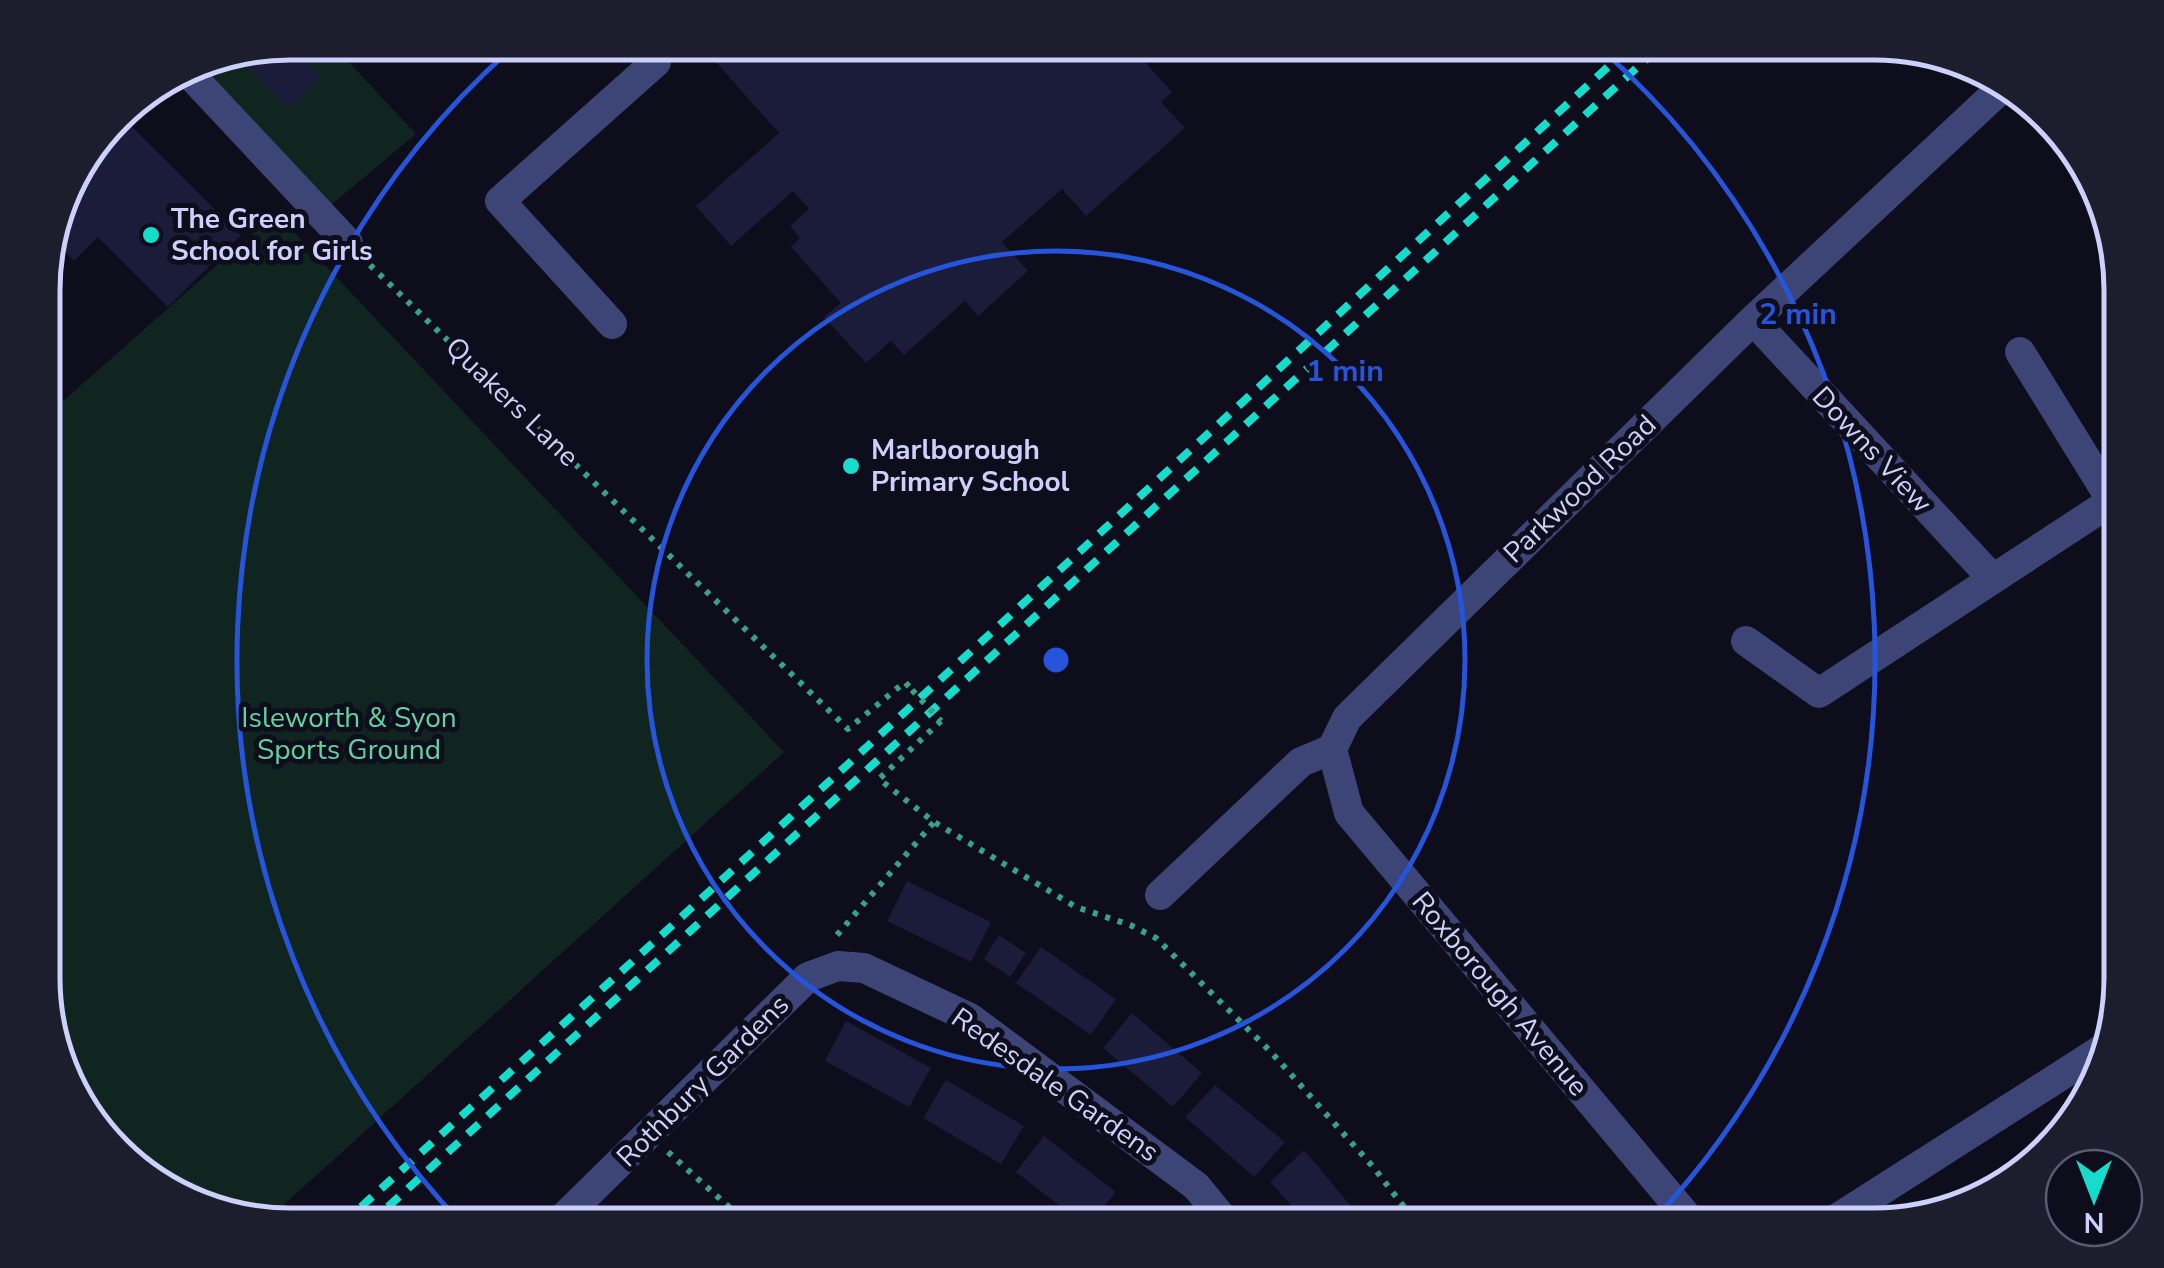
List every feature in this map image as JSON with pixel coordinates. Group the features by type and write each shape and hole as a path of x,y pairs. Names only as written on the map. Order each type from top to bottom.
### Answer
{"street":[{"path":"612,324 500,202 656,60"},
{"path":"196,81 348,243"},
{"name":"Parkwood Road","path":"1160,895 1301,762 1332,749 1347,718 1753,320 1995,95"},
{"name":"Downs View","path":"1753,320 1993,579"},
{"path":"2020,352 2104,488"},
{"path":"1746,641 1819,693 2104,506"},
{"name":"Roxborough Avenue","path":"1332,749 1348,813 1680,1208"},
{"name":"Rothbury Gardens","path":"574,1208 808,977 850,967"},
{"name":"Redesdale Gardens","path":"850,967 970,1018 1196,1186 1214,1208"},
{"path":"1854,1208 2089,1060"}],"path":[{"name":"Quakers Lane","path":"348,243 848,729 905,682 941,721 879,779 934,822"},
{"path":"850,967 836,938 934,822 1076,907 1156,938 1272,1052 1405,1208"},
{"path":"649,1135 730,1208"}],"green space":[{"path":"347,60 416,134 331,205 209,75 260,62"},
{"name":"Isleworth & Syon Sports Ground","path":"276,213 784,752 281,1207 230,1200 202,1191 150,1161 117,1130 99,1106 77,1066 68,1038 60,978 60,404"}],"building":[{"path":"304,60 321,76 289,108 246,65"},
{"path":"714,60 1143,60 1172,92 1161,102 1185,128 1086,216 1062,189 1002,242 1028,271 978,316 965,301 904,355 891,341 866,363 824,317 841,303 791,247 800,238 790,226 809,209 793,191 731,246 696,206 779,133"},
{"path":"130,125 241,235 168,307 98,237 74,261 64,250 77,202 99,162"},
{"path":"907,881 991,922 971,962 887,921"},
{"path":"999,935 1026,953 1010,977 984,959"},
{"path":"1041,947 1116,999 1091,1035 1016,983"},
{"path":"1132,1013 1202,1073 1173,1107 1103,1048"},
{"path":"846,1021 931,1068 909,1107 825,1061"},
{"path":"946,1080 1024,1126 1001,1164 923,1118"},
{"path":"1215,1085 1285,1142 1254,1177 1185,1117"},
{"path":"1044,1136 1116,1192 1103,1208 1063,1208 1016,1172"},
{"path":"1304,1150 1353,1208 1294,1208 1270,1182"}],"railway":[{"path":"360,1208 1615,60"},
{"path":"387,1208 1645,60"}],"place":[{"name":"The Green School for Girls","path":"151,235"},
{"name":"Marlborough Primary School","path":"851,466"}]}
